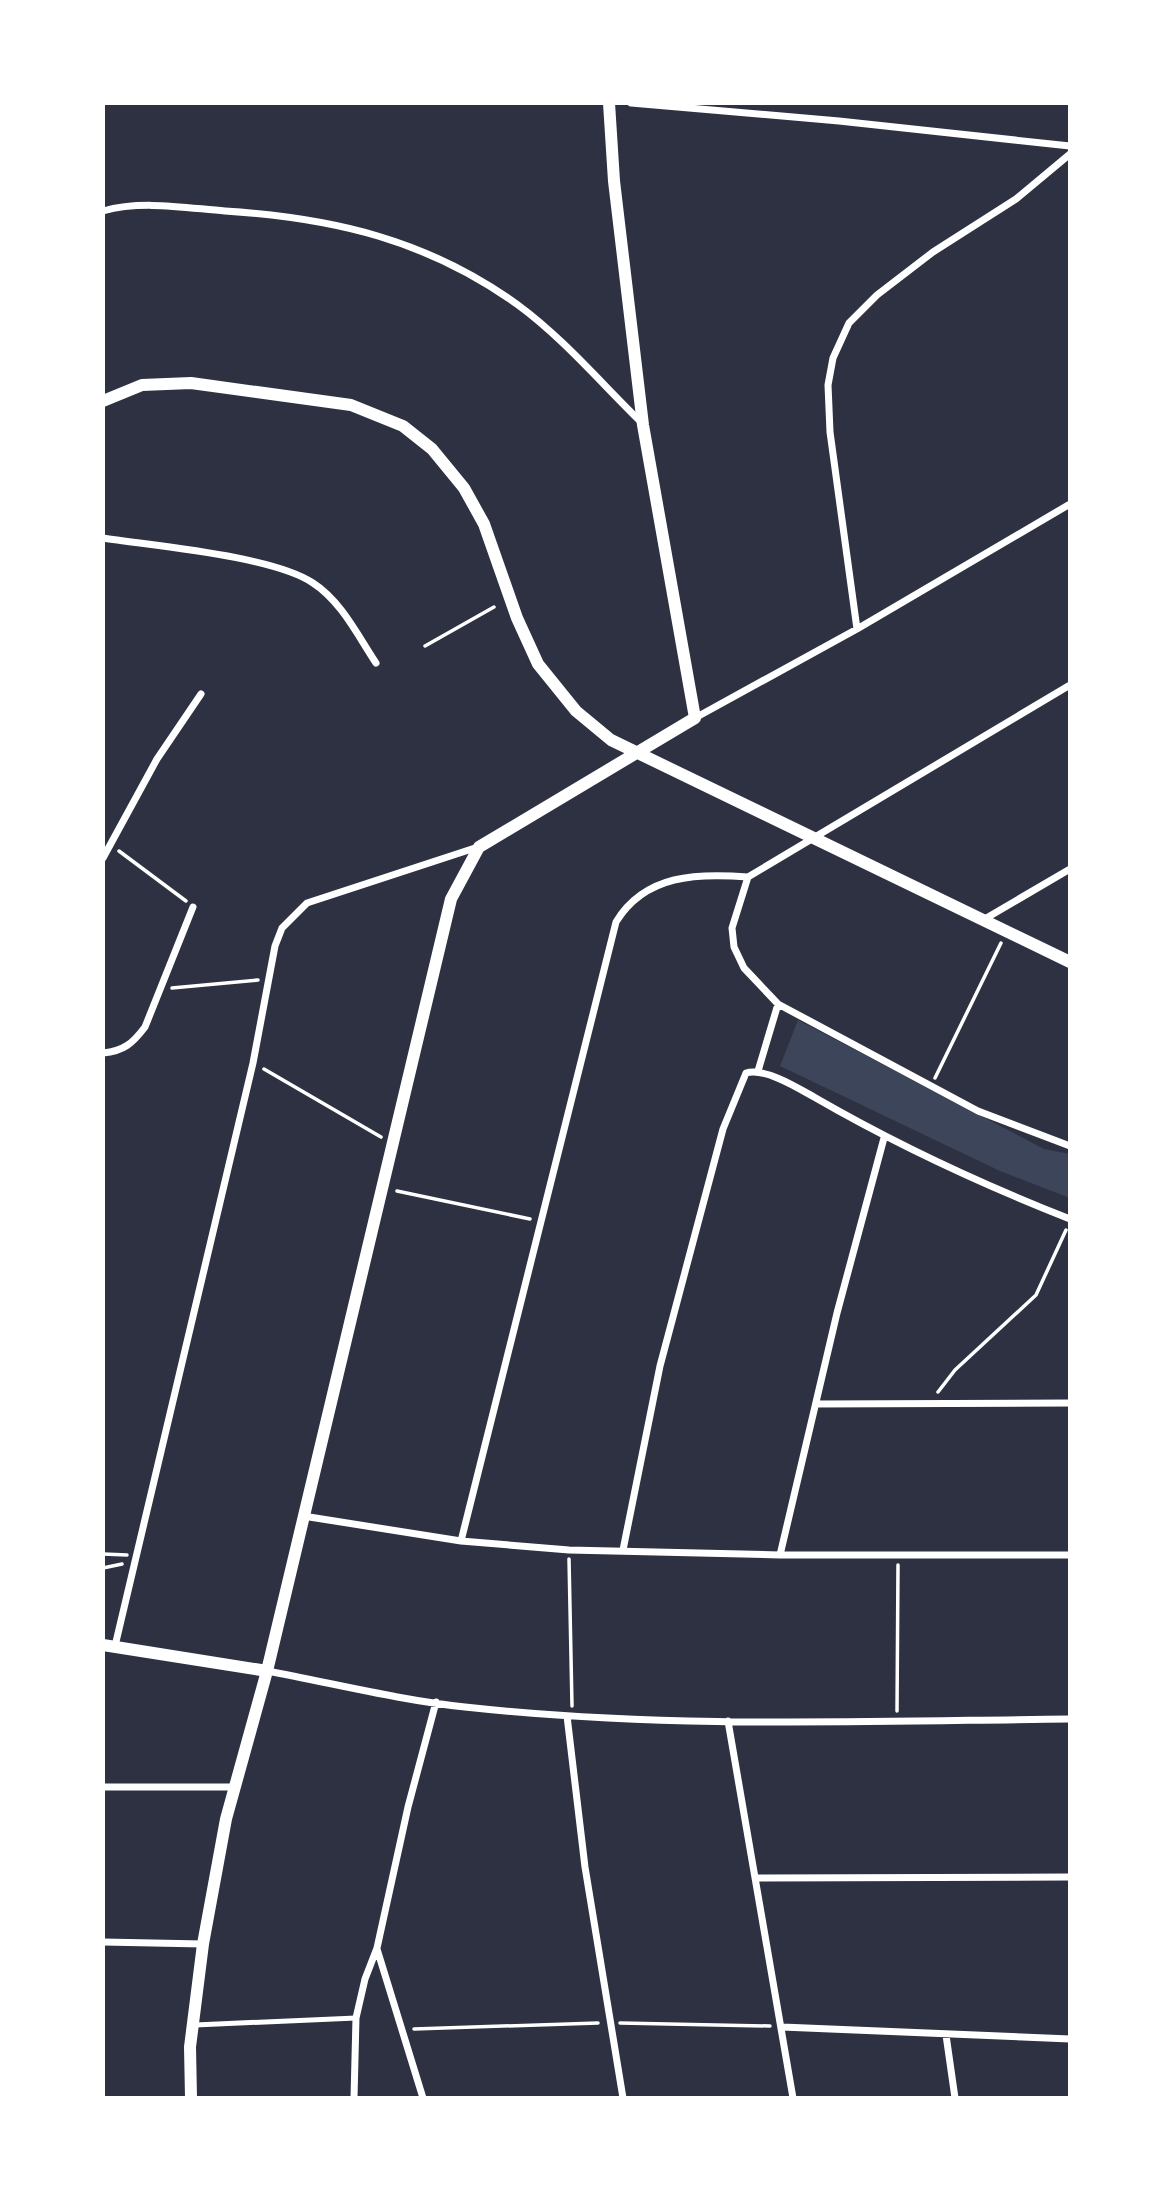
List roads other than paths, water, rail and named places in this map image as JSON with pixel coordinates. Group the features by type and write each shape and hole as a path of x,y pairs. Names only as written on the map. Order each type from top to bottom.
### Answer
{"street":[{"path":"609,103 614,181 643,425 695,718"},
{"path":"631,103 839,121 1070,146"},
{"path":"858,629 830,432 828,385 832,358 849,323 877,295 933,252 1016,199 1070,154"},
{"path":"103,211 151,206 241,212 369,231 454,263 519,306 643,425"},
{"path":"103,401 142,385 191,383 351,405 403,426 432,449 464,488 484,524 517,618 538,664 576,710 611,740 633,753 1070,962"},
{"path":"1070,504 858,629 633,753 479,847 307,903 282,928 267,979 253,1063 135,1558 109,1646 436,1702 570,1716 728,1721 1070,1719"},
{"path":"103,538 246,561 291,572 313,582 329,596 376,663"},
{"path":"461,1541 616,922 625,906 636,897 667,881 707,874 748,877 1070,685"},
{"path":"103,858 157,759 201,694"},
{"path":"191,2098 190,2047 203,1944 235,1787 267,1671 443,925 451,899 479,847"},
{"path":"983,920 1070,869"},
{"path":"748,877 732,928 734,947 744,968 778,1004 931,1086 1001,1120 1070,1146"},
{"path":"103,1053 118,1052 133,1044 145,1027 193,907"},
{"path":"758,1071 778,1004"},
{"path":"623,1550 660,1366 723,1129 742,1077 750,1071 758,1071 808,1094 884,1138 983,1185 1070,1220"},
{"path":"780,1555 884,1138"},
{"path":"816,1404 1070,1404"},
{"path":"303,1516 461,1541 569,1550 780,1555 1070,1555"},
{"path":"354,2098 356,2018 367,1971 377,1948 408,1807 436,1702"},
{"path":"570,1716 609,2023 622,2098"},
{"path":"728,1721 793,2098"},
{"path":"103,1787 235,1787"},
{"path":"756,1878 1070,1877"},
{"path":"103,1942 203,1944"},
{"path":"377,1948 423,2098"},
{"path":"782,2026 1070,2039"},
{"path":"946,2035 955,2098"}],"lane":[{"path":"192,2025 356,2018"}]}
